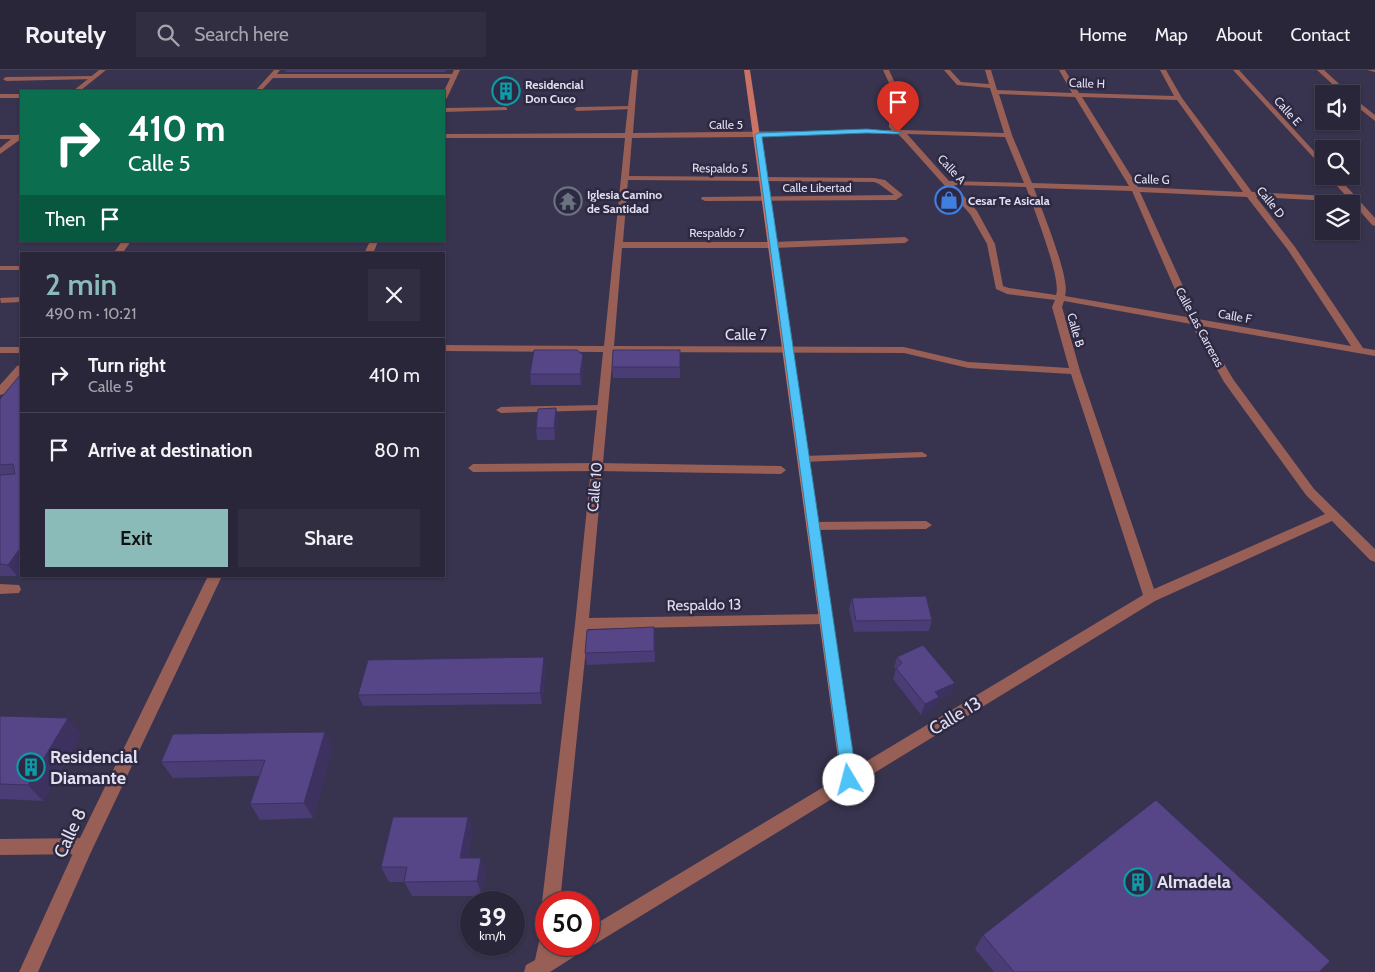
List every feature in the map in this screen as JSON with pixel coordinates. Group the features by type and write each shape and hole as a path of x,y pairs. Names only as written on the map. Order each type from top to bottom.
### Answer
{"main road":[{"path":"747,70 758,135 849,780"}],"street":[{"path":"77,90 103,70"},
{"name":"Calle 10","path":"552,891 582,624 626,178 634,70"},
{"path":"886,70 892,83 892,126 898,132"},
{"name":"Calle H","path":"947,70 960,84 994,89 1179,98"},
{"name":"Calle B","path":"988,70 1008,135 1029,185 1057,266 1063,288 1057,308 1075,371 1150,597"},
{"name":"Calle Las Carreras","path":"1062,70 1135,189 1194,321 1246,406 1296,475 1332,516 1375,557"},
{"name":"Calle D","path":"1163,70 1179,98 1248,194 1292,249 1359,350"},
{"name":"Calle E","path":"1236,70 1315,157"},
{"path":"1320,70 1337,85"},
{"path":"1370,70 1375,70"},
{"path":"259,90 274,73 456,73 445,96"},
{"path":"0,96 20,96"},
{"path":"1360,106 1375,118"},
{"name":"Calle 5","path":"445,136 758,135 867,131 1008,135"},
{"name":"Calle A","path":"898,132 906,137 974,213 991,244 999,287 1007,291 1061,298"},
{"path":"0,137 20,136"},
{"path":"0,152 20,136"},
{"name":"Respaldo 5","path":"626,178 879,181 898,196"},
{"name":"Calle G","path":"950,184 1135,189 1315,198"},
{"path":"1340,185 1349,195"},
{"name":"Calle Libertad","path":"705,199 898,196"},
{"path":"1360,207 1375,223"},
{"name":"Respaldo 7","path":"619,245 773,245 905,240"},
{"path":"119,252 126,242"},
{"name":"Calle F","path":"1061,298 1375,353"},
{"name":"Calle 7","path":"445,348 904,350 968,365 1075,371"},
{"path":"0,350 20,350"},
{"path":"0,392 20,369"},
{"name":"Calle 13","path":"600,931 1150,597 1332,516"},
{"name":"Calle 8","path":"28,972 85,846 215,577"},
{"name":"Respaldo 13","path":"582,624 826,619"},
{"path":"0,847 85,846"},
{"path":"538,968 542,956"},
{"path":"538,968 558,956"}],"lane":[{"path":"6,79 92,78"},
{"path":"577,109 632,108"},
{"path":"445,110 504,109"},
{"path":"0,268 20,268"},
{"path":"1,300 20,300"},
{"path":"501,410 603,408"},
{"path":"803,459 922,455"},
{"path":"473,468 597,466 781,470"},
{"path":"812,526 926,524"}],"building":[{"path":"534,350 577,350 583,355 580,374 530,374"},
{"path":"613,350 680,350 680,367 612,367"},
{"path":"20,375 20,548 8,565 0,564 0,475 15,474 13,464 0,465 0,399"},
{"path":"556,408 554,428 536,428 538,409"},
{"path":"926,596 932,620 856,621 852,598"},
{"path":"654,627 654,651 585,653 587,630"},
{"path":"923,645 955,683 935,692 939,697 925,704 896,668 902,663 897,657"},
{"path":"544,657 540,693 358,695 368,660"},
{"path":"0,716 68,718 28,785 0,784"},
{"path":"325,732 304,803 250,804 265,760 161,762 173,734"},
{"name":"Almadela","path":"1156,800 1330,961 1319,972 1014,972 983,935"},
{"path":"393,817 468,817 460,858 481,858 477,881 404,882 407,867 381,867"}],"place":[{"name":"Residencial Don Cuco","path":"506,91"},
{"name":"Cesar Te Asicala","path":"949,200"},
{"name":"Iglesia Camino de Santidad","path":"568,201"},
{"name":"Residencial Diamante","path":"31,767"},
{"name":"Almadela","path":"1138,882"}],"route":[{"path":"849,780 758,135 867,131 898,132"}]}
